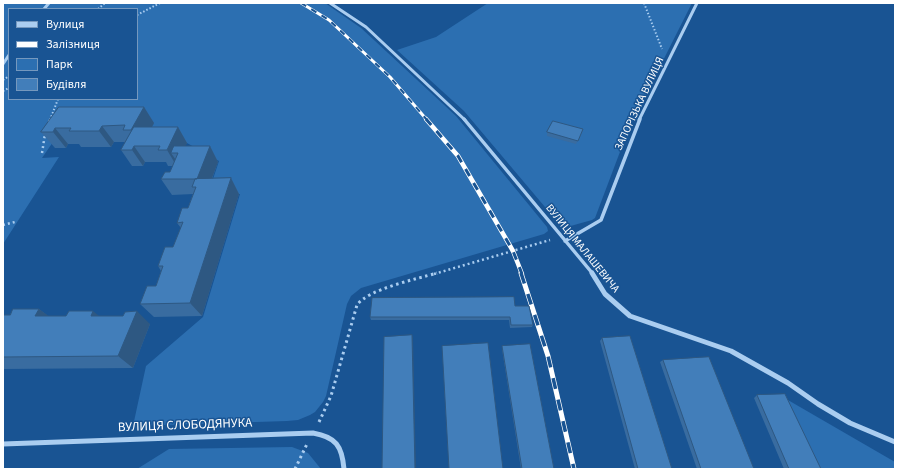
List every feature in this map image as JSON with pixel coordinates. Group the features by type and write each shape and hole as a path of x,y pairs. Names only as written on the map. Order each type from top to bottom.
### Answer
{"street":[{"name":"ВУЛИЦЯ МАЛАШЕВИЧА","path":"330,3 366,27 460,114 562,236 597,280 605,294 630,316 731,351 788,383 818,404 850,423 895,442"},
{"name":"ЗАПОРІЗЬКА ВУЛИЦЯ","path":"565,241 601,220 635,129 697,3"},
{"name":"ВУЛИЦЯ СЛОБОДЯНУКА","path":"3,444 313,432 324,434 333,439 340,447 344,458 344,469"}],"path":[{"path":"138,14 160,3"},
{"path":"644,3 667,64"},
{"path":"42,153 45,135 58,100"},
{"path":"3,226 15,222"},
{"path":"295,469 331,396 361,299 374,292 562,236"}],"green space":[{"path":"3,3 325,3 361,28 456,116 547,227 548,231 544,234 361,288 351,296 347,304 326,396 315,412 310,415 298,420 287,421 133,426 146,366 203,317 240,194 208,194 219,161 187,143 144,142 154,123 66,123 42,158 59,157 3,244"},
{"path":"488,3 692,3 629,128 595,218 592,220 567,227 561,226 464,111 397,50 436,37"},
{"path":"781,396 895,462 895,469 815,469"},
{"path":"292,447 308,453 321,469 137,469 169,449"}],"building":[{"path":"59,107 144,107 131,130 123,130 125,125 102,126 99,131 69,131 71,128 55,128 53,132 41,132"},
{"path":"553,121 583,129 578,141 547,132"},
{"path":"134,127 178,127 167,150 158,150 160,146 134,146 132,150 121,150"},
{"path":"174,146 210,146 197,179 161,179 165,172 170,172 178,153 171,153"},
{"path":"231,178 190,303 140,304 147,286 156,286 163,266 158,266 165,247 173,247 183,222 177,223 182,208 188,208 196,187 192,187 195,179"},
{"path":"514,297 515,306 529,306 533,325 511,325 510,317 370,317 372,298"},
{"path":"13,309 39,309 35,316 66,316 69,311 93,311 91,316 123,316 125,312 137,311 118,356 3,357 3,315 10,315"},
{"path":"412,335 415,469 382,469 384,337"},
{"path":"630,336 672,469 638,469 602,338"},
{"path":"488,343 503,469 449,469 442,346"},
{"path":"530,344 554,469 522,469 502,346"},
{"path":"709,357 754,469 701,469 663,360"},
{"path":"785,394 821,469 789,469 757,395"}],"railway":[{"path":"301,3 329,20 390,77 427,120"},
{"path":"426,119 458,156 513,251 522,274"},
{"path":"521,273 548,356 574,469"}]}
